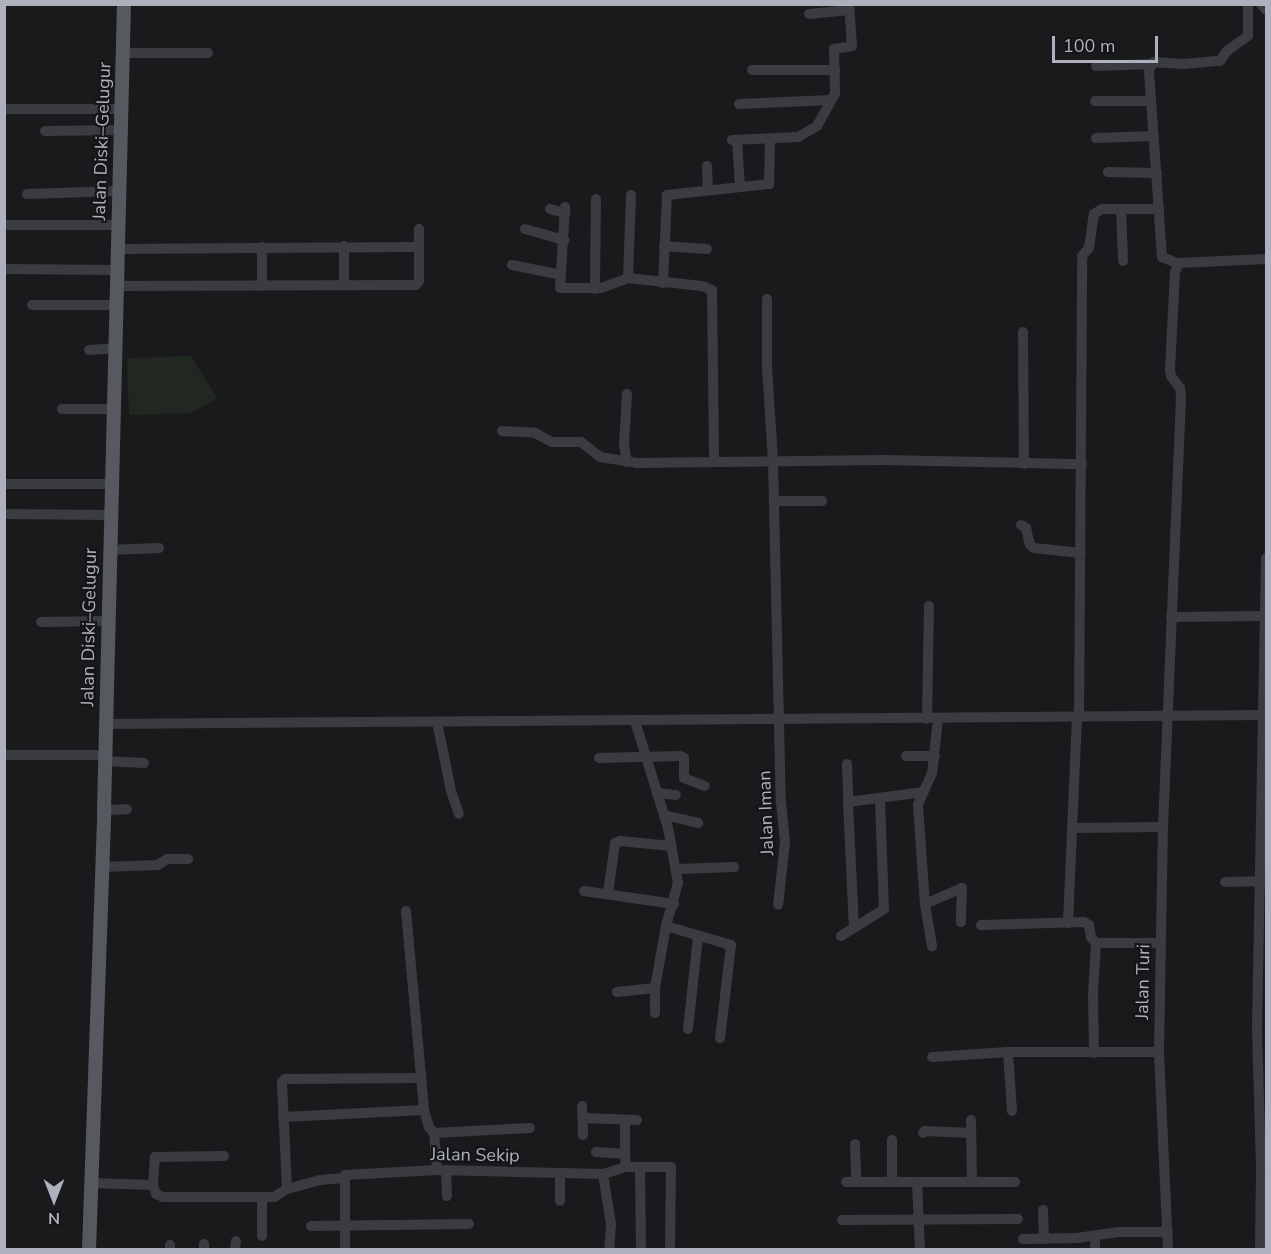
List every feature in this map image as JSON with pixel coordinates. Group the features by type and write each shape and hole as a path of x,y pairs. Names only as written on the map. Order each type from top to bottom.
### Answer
{"main road":[{"name":"Jalan Diski–Gelugur","path":"89,1250 104,810 124,4"}],"street":[{"path":"1096,66 1220,61 1227,51 1248,36 1248,4"},
{"path":"1261,4 1266,10"},
{"path":"740,186 734,140 798,137 817,126 835,93 834,49 852,46 849,7 809,14"},
{"path":"123,53 208,53"},
{"path":"1151,64 1149,75 1162,256 1177,263 1266,259"},
{"path":"752,70 835,70"},
{"path":"739,104 831,100"},
{"path":"1095,101 1151,101"},
{"path":"4,109 122,109"},
{"path":"45,131 121,130"},
{"path":"1096,138 1154,136"},
{"path":"663,283 667,195 769,184 770,139"},
{"path":"707,166 708,189"},
{"path":"1108,172 1157,173"},
{"path":"27,194 118,191"},
{"path":"628,278 631,195"},
{"path":"594,289 596,199"},
{"path":"1068,923 1078,717 1082,464 1080,376 1082,256 1089,248 1094,214 1102,209 1159,208"},
{"path":"550,209 565,210 560,288 594,289 628,278 702,286 712,290 714,462"},
{"path":"1121,209 1123,261"},
{"path":"4,225 118,225"},
{"path":"117,286 416,285 419,281 418,229"},
{"path":"525,230 564,240"},
{"path":"344,246 344,285"},
{"path":"664,246 707,249"},
{"path":"262,247 262,286"},
{"path":"117,249 418,247"},
{"name":"Jalan Turi","path":"1168,1250 1159,1052 1163,827 1181,396 1180,388 1171,376 1170,368 1177,263"},
{"path":"512,266 561,274"},
{"path":"4,269 117,270"},
{"name":"Jalan Iman","path":"767,299 767,367 773,460 781,802 785,842 778,905"},
{"path":"32,305 117,305"},
{"path":"1023,332 1024,464"},
{"path":"89,350 115,348"},
{"path":"627,394 624,445 627,462"},
{"path":"62,409 113,409"},
{"path":"502,431 535,433 552,442 581,442 600,457 627,462 773,460 1082,464"},
{"path":"4,484 111,484"},
{"path":"774,501 822,501"},
{"path":"4,514 110,515"},
{"path":"1021,525 1026,528 1030,545 1034,548 1081,553"},
{"path":"109,549 159,548"},
{"path":"1260,1250 1264,1165 1262,952 1266,558"},
{"path":"929,606 935,756 932,773 918,805 925,904 932,946"},
{"path":"1171,617 1265,616"},
{"path":"41,622 109,621"},
{"path":"105,724 1265,715"},
{"path":"635,721 664,815 677,869 678,883 666,926 654,1013 642,988"},
{"path":"437,722 451,791 459,814"},
{"path":"4,754 104,758 144,763"},
{"path":"906,756 935,756"},
{"path":"599,758 682,757 684,778 705,786"},
{"path":"847,764 854,928"},
{"path":"848,802 923,792"},
{"path":"657,793 676,795"},
{"path":"841,936 884,909 880,798"},
{"path":"104,810 127,809"},
{"path":"664,815 698,823"},
{"path":"1073,828 1163,827"},
{"path":"608,894 615,843 620,841 672,846"},
{"path":"102,867 158,865 167,859 188,859"},
{"path":"677,869 734,867"},
{"path":"1225,882 1263,881"},
{"path":"925,904 962,888 962,922"},
{"path":"584,891 674,904"},
{"path":"406,911 424,1110 429,1127 434,1133 447,1196"},
{"path":"981,925 1087,923 1091,928 1091,937 1096,943 1093,995 1094,1053"},
{"path":"666,926 743,948"},
{"path":"688,1029 698,937"},
{"path":"1096,943 1160,943"},
{"path":"720,1038 730,945"},
{"path":"617,992 656,988"},
{"path":"932,1057 1008,1052 1159,1052"},
{"path":"1008,1052 1012,1111"},
{"path":"287,1189 282,1082 285,1079 420,1078"},
{"path":"582,1106 584,1136"},
{"path":"283,1117 424,1110"},
{"path":"583,1118 637,1120"},
{"path":"625,1120 626,1167"},
{"path":"971,1120 972,1181"},
{"path":"434,1133 530,1128"},
{"path":"923,1133 925,1131 970,1133"},
{"path":"892,1140 892,1182"},
{"path":"855,1144 851,1182 1015,1182"},
{"path":"596,1152 625,1154"},
{"path":"224,1156 155,1157 153,1185 156,1194 163,1197 262,1198 262,1236"},
{"name":"Jalan Sekip","path":"262,1198 278,1196 287,1189 320,1180 344,1178 347,1174 441,1170 603,1174 626,1167 671,1167 670,1250"},
{"path":"640,1167 641,1250"},
{"path":"560,1173 560,1201"},
{"path":"603,1174 611,1224 609,1250"},
{"path":"344,1178 345,1250"},
{"path":"917,1182 920,1250"},
{"path":"92,1183 153,1185"},
{"path":"1043,1210 1044,1239"},
{"path":"842,1220 1018,1219"},
{"path":"311,1226 469,1224"},
{"path":"1023,1239 1095,1236 1118,1232 1168,1232"},
{"path":"1095,1236 1095,1250"}],"shaded area":[{"path":"191,356 217,398 192,413 129,415 127,358"}]}
